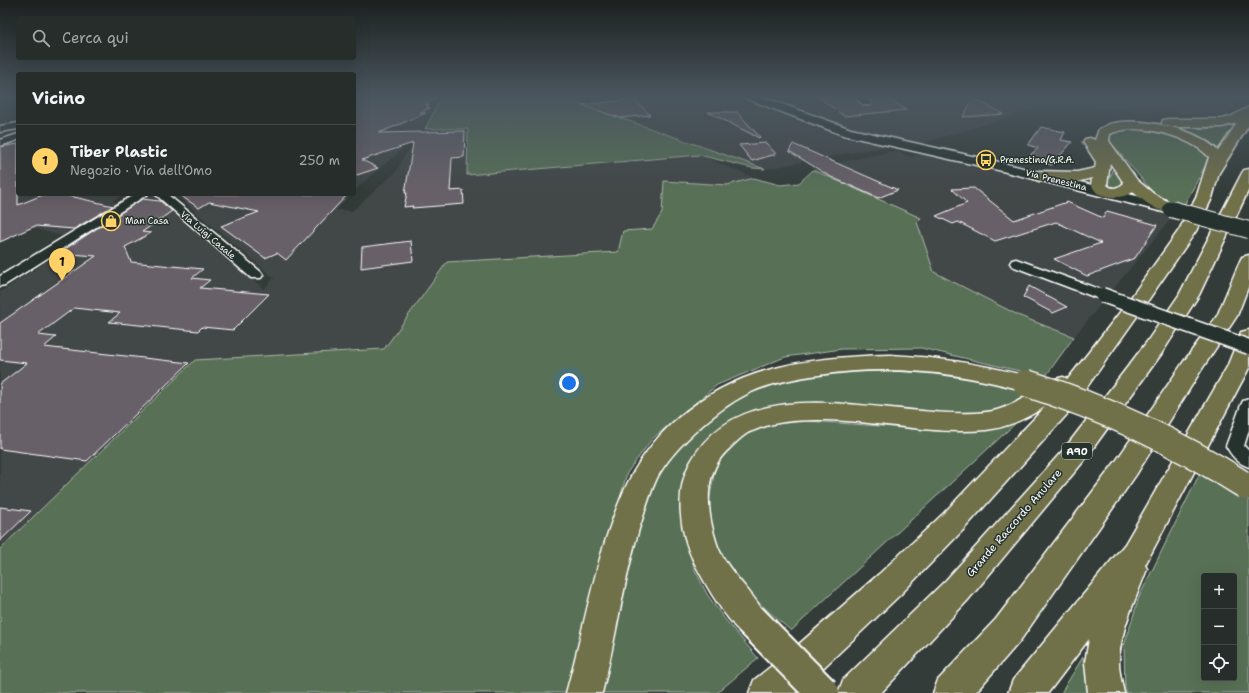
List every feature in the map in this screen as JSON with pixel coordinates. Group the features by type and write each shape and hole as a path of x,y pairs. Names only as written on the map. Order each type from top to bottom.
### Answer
{"highway":[{"path":"1091,128 1087,138 1102,160 1103,164 1099,186 1106,192 1124,190 1132,183"},
{"path":"1109,128 1102,133 1102,141 1132,183 1148,197 1171,209"},
{"path":"767,693 844,626 954,521 1045,423 1130,311 1187,231 1204,198 1216,157 1209,146 1191,137 1156,128"},
{"path":"1212,172 1240,128"},
{"path":"1039,176 1077,177 1101,172"},
{"name":"Grande Raccordo Anulare","path":"856,693 957,590 1079,449 1154,348 1189,295 1249,173"},
{"path":"951,693 1008,630 1126,468 1227,316 1249,261"},
{"path":"1026,693 1136,553 1238,367 1249,337"},
{"path":"584,693 598,637 610,578 626,525 640,487 653,463 670,442 714,403 739,388 773,376 819,367 859,362 917,362 985,372 1026,383 1090,405 1146,429 1198,457 1248,478"},
{"path":"823,693 750,619 731,597 715,574 705,553 699,534 696,514 696,481 700,468 707,456 724,437 752,421 787,412 836,413 945,421 975,422 993,420 1020,410 1084,372"},
{"path":"1106,693 1102,664 1105,645 1136,553"}],"main road":[{"name":"Via Prenestina","path":"837,128 847,132 1106,192 1249,230"}],"street":[{"path":"0,143 16,138"},
{"path":"0,282 140,196"},
{"name":"Via Luigi Casale","path":"162,196 256,275"},
{"path":"1016,263 1249,347"},
{"path":"1248,478 1235,446 1249,405"}],"shaded area":[{"path":"356,128 425,129 356,189"},
{"path":"650,128 825,128 886,146 765,169"},
{"path":"847,128 972,128 919,144"},
{"path":"431,129 468,129 467,175 699,155 754,178 727,185 664,181 662,213 652,229 618,255 447,262 385,349 195,360 0,549 0,292 149,196 153,196 264,289 274,278 176,196 349,196 336,210 352,211 397,171 405,155"},
{"path":"895,151 912,157 924,153 1174,215 1074,337 1020,316 934,272 917,222 920,219 813,170 837,163"},
{"path":"0,174 16,192 16,196 122,196 112,201 119,203 66,237 0,219"}],"green space":[{"path":"650,128 765,169 752,168 699,155 467,175 468,129 425,129"},
{"path":"1141,128 1176,135 1209,154 1209,159 1183,207 1155,195 1108,139 1110,133 1115,131"},
{"path":"1165,128 1234,128 1221,150 1197,137"},
{"path":"1114,165 1124,182 1118,189 1109,187 1107,183"},
{"path":"813,170 921,218 917,222 934,272 1020,316 1074,337 1045,377 921,348 842,349 785,357 717,385 652,439 627,473 579,641 567,693 0,693 0,549 195,360 384,349 447,262 618,252 623,231 652,229 662,213 664,181 727,185 754,178 780,185 799,183"},
{"path":"858,369 955,372 1034,392 1016,404 1001,409 957,415 817,402 763,408 746,416 684,485 680,504 688,548 695,570 707,594 723,617 758,658 717,693 600,693 626,556 649,490 677,449 707,419 737,397 761,387 805,376"},
{"path":"807,421 964,431 991,429 1017,422 791,631 756,600 732,572 716,543 707,513 716,464 729,446 753,430 777,424"},
{"path":"1202,469 1249,500 1249,693 1125,693 1124,646 1139,597"},
{"path":"1083,657 1089,693 1061,693"}],"building":[{"path":"356,128 390,128 379,133 465,131 464,157 452,158 450,191 463,190 464,204 412,208 413,206 404,207 413,143 362,160 378,168 356,175"},
{"path":"740,128 752,128 760,137 759,138"},
{"path":"1040,128 1065,132 1061,140 1072,142 1052,165 1027,158 1038,148 1028,145"},
{"path":"766,143 776,154 752,161 739,145"},
{"path":"16,144 16,196 18,196 18,205 40,196 70,196 113,206 74,229 35,226 0,242 0,147"},
{"path":"793,144 898,190 878,198 829,176 789,151"},
{"path":"974,188 1014,220 1067,202 1103,218 1107,211 1157,225 1135,258 1087,276 1054,259 1101,243 1056,222 995,241 958,222 953,224 936,216 967,203 952,189"},
{"path":"181,196 346,196 286,260 277,253 265,258 221,226 259,212 209,202 199,208"},
{"path":"142,199 160,201 172,211 142,232 151,233 125,247 131,262 203,269 192,278 210,280 200,288 269,294 233,330 202,327 198,331 109,322 120,313 74,308 38,335 56,337 44,347 189,363 87,461 0,449 0,384 27,363 0,360 0,323 96,256 59,253"},
{"path":"411,241 413,261 361,268 362,247"},
{"path":"1029,286 1067,307 1053,313 1023,297"},
{"path":"0,507 31,511 0,541"}],"place":[{"name":"Prenestina/G.R.A.","path":"986,160"},
{"name":"Man Casa","path":"111,221"},
{"name":"Tiber Plastic","path":"62,281"}]}
